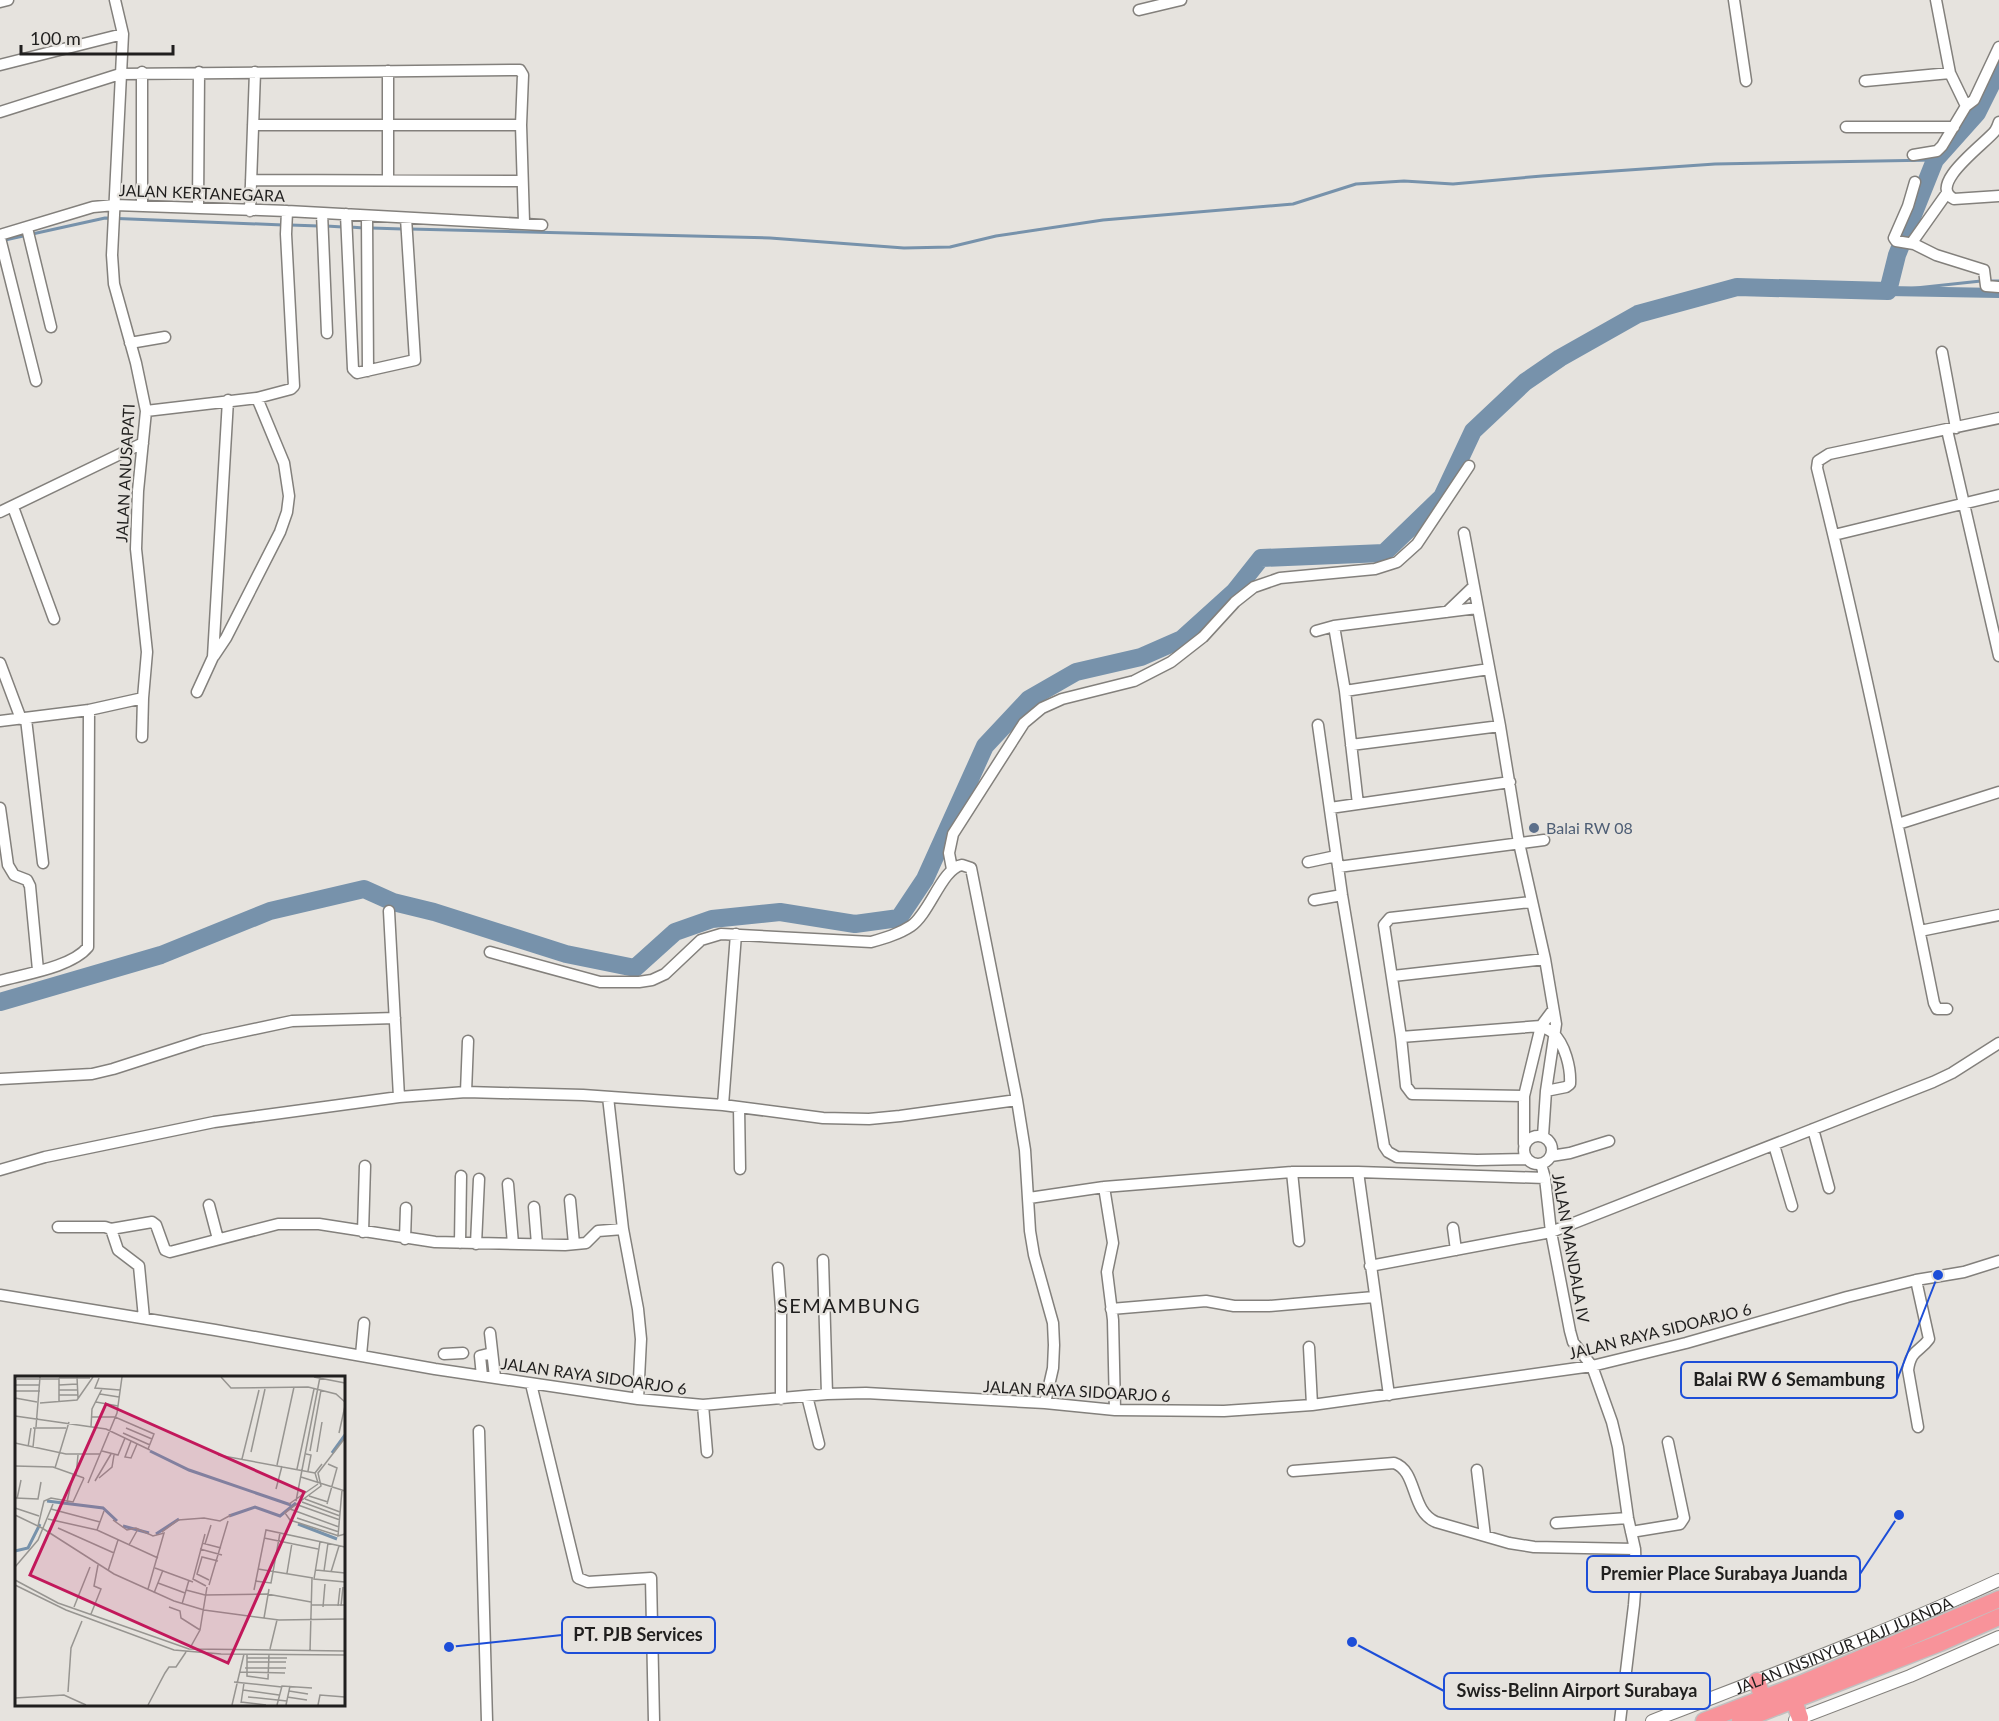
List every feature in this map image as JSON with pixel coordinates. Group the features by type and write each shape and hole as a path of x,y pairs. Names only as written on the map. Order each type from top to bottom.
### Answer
{"highway":[{"name":"JALAN INSINYUR HAJI JUANDA","path":"1704,1721 1999,1599"},
{"name":"JALAN INSINYUR HAJI JUANDA","path":"1740,1721 1943,1651 1999,1617"},
{"path":"1757,1681 1763,1698"},
{"path":"1794,1701 1797,1720"}],"street":[{"path":"0,2 8,0"},
{"name":"JALAN ANUSAPATI","path":"115,0 123,34 112,234 114,284 136,363 146,411 138,491 136,549 147,652 142,737"},
{"path":"1139,10 1181,0"},
{"path":"1734,0 1746,81"},
{"path":"1936,0 1950,73 1966,106"},
{"path":"0,65 123,34"},
{"path":"1913,155 1937,151 1942,146 1966,106 1974,100 1999,47"},
{"path":"0,112 120,74 142,72 520,70 523,75 521,125 524,222"},
{"path":"388,71 388,181"},
{"path":"142,72 142,206"},
{"path":"198,207 199,72"},
{"path":"250,211 255,72"},
{"path":"1865,81 1950,73"},
{"path":"253,125 521,125"},
{"path":"1846,127 1954,127"},
{"path":"1905,243 1913,241 1947,193 1949,179 1962,162 1998,128"},
{"path":"251,180 522,181"},
{"path":"1915,182 1908,206 1894,238 1936,255 1981,269 1989,287 1999,286"},
{"path":"1947,193 1954,199 1999,196"},
{"name":"JALAN KERTANEGARA","path":"1,239 93,207 198,207 287,212 322,221 367,218 407,221 524,222 542,225"},
{"path":"146,411 257,398 291,389 296,382 285,234 287,212"},
{"path":"367,218 368,371"},
{"path":"346,219 353,369 357,373 415,360 407,221"},
{"path":"322,221 327,333"},
{"path":"28,231 51,327"},
{"path":"1,239 36,381"},
{"path":"130,343 165,336"},
{"path":"1942,352 1964,504 1999,656"},
{"path":"197,692 213,657 226,638 280,532 287,512 289,496 284,463 257,398"},
{"path":"213,657 228,400"},
{"path":"1947,1009 1937,1009 1934,1003 1898,824 1817,468 1818,461 1829,454 1999,418"},
{"path":"0,512 143,443"},
{"path":"1045,1403 1053,1368 1053,1323 1034,1255 1030,1231 1029,1198 973,873 960,866 949,853 953,834 1024,723 1042,708 1062,699 1134,681 1171,662 1203,638 1235,602 1254,587 1280,578 1375,569 1397,562 1424,534 1469,466"},
{"path":"1834,535 1999,495"},
{"path":"13,507 54,619"},
{"path":"1464,533 1519,843 1545,959 1556,1024 1546,1091 1543,1136 1551,1145 1551,1156"},
{"path":"1446,612 1473,587"},
{"path":"1316,631 1335,626 1477,608"},
{"path":"1335,626 1358,804"},
{"path":"0,663 23,719 43,863"},
{"path":"1345,691 1489,669"},
{"path":"0,722 89,710 143,698"},
{"path":"0,981 69,962 82,955 88,947 89,710"},
{"path":"1318,725 1342,895 1384,1146 1388,1152 1397,1158 1527,1159 1535,1164 1541,1164 1551,1156 1609,1141"},
{"path":"1351,745 1500,726"},
{"path":"1330,808 1510,782"},
{"path":"1898,824 1999,792"},
{"path":"0,808 8,865 14,875 27,880 30,886 38,970"},
{"path":"1308,862 1337,862 1544,840"},
{"path":"490,952 600,982 639,982 652,980 665,974 701,940 721,933 871,942 912,926 960,866"},
{"path":"1314,900 1342,895"},
{"path":"1524,1096 1412,1094 1406,1086 1393,976 1384,925 1390,918 1531,902"},
{"path":"389,911 399,1097"},
{"path":"1920,931 1999,915"},
{"path":"723,1105 736,934"},
{"path":"1393,976 1545,959"},
{"path":"1527,1159 1523,1149 1524,1096 1541,1026 1554,1010"},
{"path":"0,1079 102,1072 202,1040 292,1021 395,1018"},
{"path":"1401,1037 1541,1026 1554,1033 1564,1051 1570,1083 1566,1087 1546,1091"},
{"path":"466,1092 468,1041"},
{"path":"1370,1266 1551,1232 1952,1073 1999,1043"},
{"path":"0,1170 45,1157 214,1122 399,1097 466,1092 608,1097 723,1105 823,1118 869,1119 1011,1102"},
{"path":"608,1097 623,1229 638,1309 641,1339 638,1399"},
{"path":"739,1107 740,1170"},
{"path":"1813,1129 1829,1188"},
{"path":"1524,1144 1532,1137 1543,1136"},
{"path":"1773,1145 1792,1206"},
{"name":"JALAN MANDALA IV","path":"1541,1164 1545,1178 1551,1232 1573,1342 1592,1366 1606,1402 1618,1447 1628,1518 1635,1549 1634,1605 1620,1721"},
{"path":"363,1232 365,1166"},
{"path":"1029,1198 1104,1187 1292,1172 1545,1178"},
{"path":"1292,1172 1299,1240"},
{"path":"1358,1172 1389,1395"},
{"path":"460,1243 461,1176"},
{"path":"476,1244 479,1179"},
{"path":"508,1184 513,1244"},
{"path":"1104,1187 1113,1243 1107,1272 1111,1309 1115,1410"},
{"path":"570,1200 574,1244"},
{"path":"209,1205 218,1239"},
{"path":"534,1207 537,1244"},
{"path":"405,1239 406,1208"},
{"path":"58,1227 111,1229 155,1223 167,1252 278,1224 296,1223 319,1224 405,1239 476,1244 586,1243 598,1232 623,1229"},
{"path":"1453,1228 1455,1250"},
{"path":"111,1229 118,1250 139,1266 144,1318"},
{"path":"823,1260 827,1394"},
{"name":"JALAN RAYA SIDOARJO 6","path":"0,1295 444,1370 638,1399 703,1405 781,1400 827,1394 866,1393 1045,1403 1115,1410 1224,1411 1312,1405 1592,1366 1916,1280 1964,1272 1999,1261"},
{"path":"778,1268 781,1308 781,1400"},
{"path":"1916,1280 1929,1338 1913,1352 1909,1361 1908,1370 1918,1427"},
{"path":"1111,1309 1206,1301 1234,1306 1269,1306 1374,1297"},
{"path":"361,1355 364,1323"},
{"path":"490,1333 495,1377"},
{"path":"1309,1347 1312,1405"},
{"path":"444,1370 454,1353"},
{"path":"482,1376 480,1356 492,1353"},
{"path":"531,1384 578,1578 588,1582 651,1578 654,1721"},
{"path":"807,1396 819,1444"},
{"path":"703,1405 706,1452"},
{"path":"479,1431 487,1721"},
{"path":"1631,1532 1683,1522 1668,1442"},
{"path":"1293,1471 1398,1464 1407,1474 1428,1519 1509,1543 1534,1547 1635,1549"},
{"path":"1477,1470 1485,1536"},
{"path":"1556,1523 1628,1518"},
{"name":"JALAN INSINYUR HAJI JUANDA","path":"1652,1721 1936,1609 1999,1580"},
{"name":"JALAN INSINYUR HAJI JUANDA","path":"1797,1720 1910,1676 1943,1651 1999,1637"}],"waterway":[{"path":"0,1002 161,955 270,911 364,889 393,902 434,912 566,954 635,968 675,932 712,919 780,912 855,924 899,918 925,879 985,746 1029,699 1076,672 1141,657 1182,639 1234,592 1261,558 1384,553 1442,497 1473,431 1525,382 1560,358 1638,314 1737,287 1888,291 1897,255 1935,160 1977,113 1999,69"},
{"path":"410,229 770,238 904,248 950,247 996,236 1103,220 1293,204 1356,184 1404,181 1453,184 1715,164 1935,160"},
{"path":"5,240 105,218 283,225"},
{"path":"290,225 319,226"},
{"path":"326,226 343,227"},
{"path":"350,227 364,228"},
{"path":"371,228 403,229"},
{"path":"1888,291 1981,281"},
{"path":"1988,281 1999,281"},
{"path":"1888,291 1999,293"}],"place":[{"name":"Balai RW 08","path":"1534,828"},
{"name":"Balai RW 6 Semambung","path":"1938,1275"},
{"name":"Premier Place Surabaya Juanda","path":"1899,1515"},
{"name":"Swiss-Belinn Airport Surabaya","path":"1352,1642"},
{"name":"PT. PJB Services","path":"449,1647"}],"district":[{"name":"SEMAMBUNG","path":"849,1306"}]}
